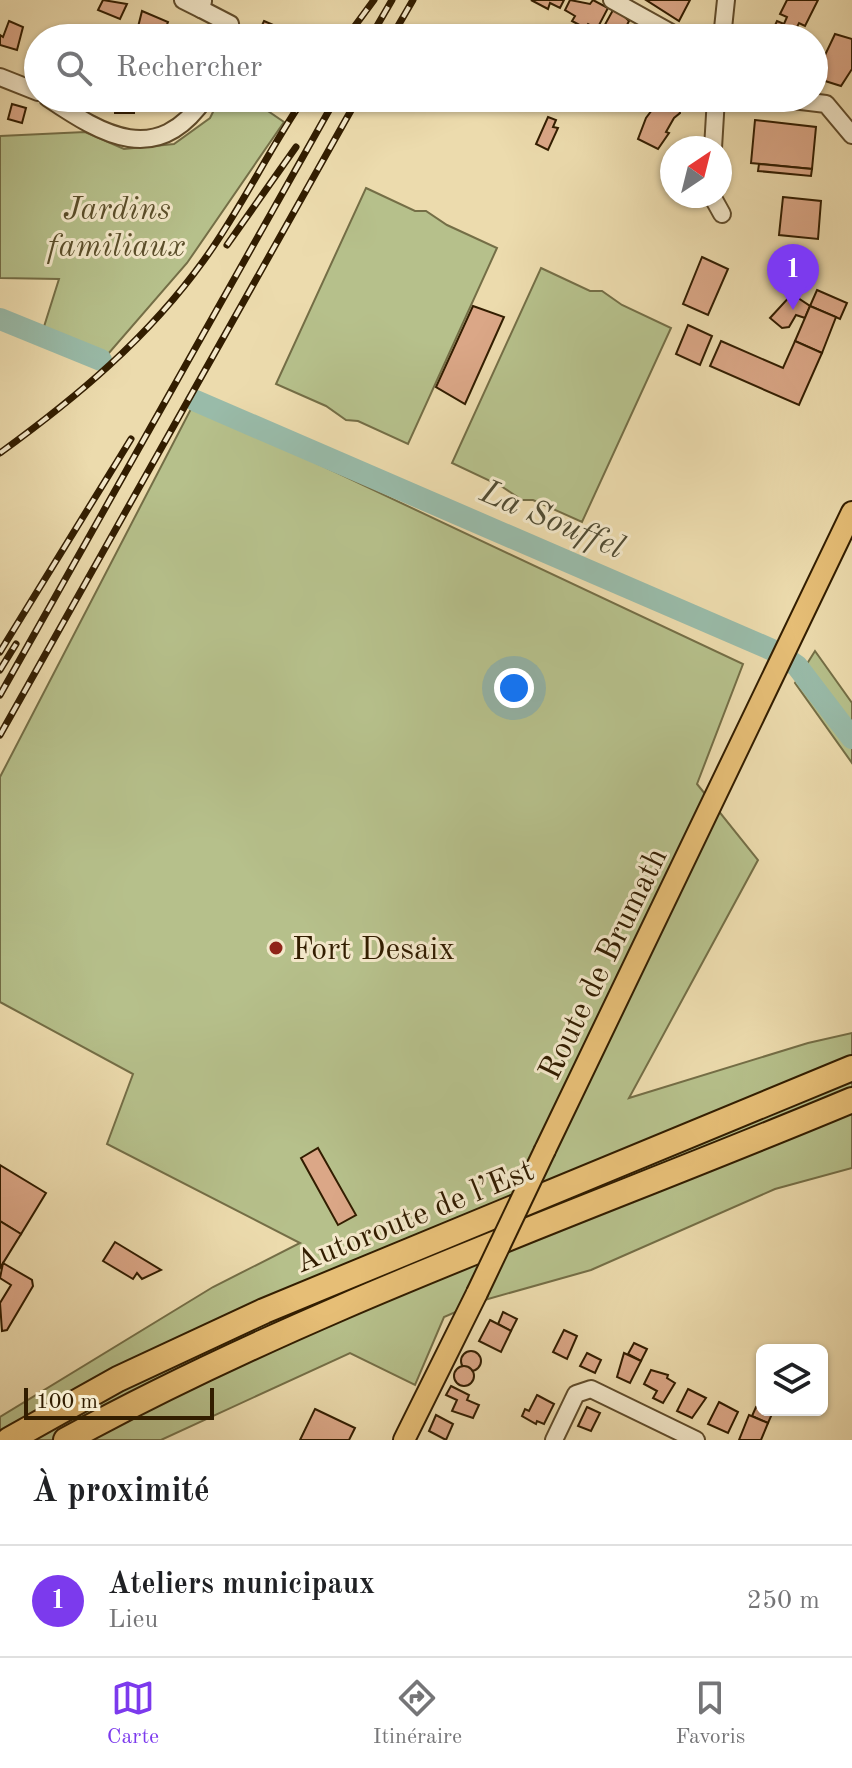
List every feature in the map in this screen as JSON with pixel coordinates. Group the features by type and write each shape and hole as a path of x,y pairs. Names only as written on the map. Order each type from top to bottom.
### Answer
{"highway":[{"name":"Autoroute de l’Est","path":"9,1440 118,1379 264,1311 852,1068"},
{"name":"Autoroute de l’Est","path":"66,1440 234,1355 334,1310 852,1100"}],"main road":[{"path":"813,596 811,579 852,496"},
{"name":"Route de Brumath","path":"404,1440 619,1002 852,512"}],"street":[{"path":"183,0 202,4 230,24"},
{"path":"612,0 655,24"},
{"path":"723,24 726,0"},
{"path":"0,77 24,86"},
{"path":"828,106 852,135"},
{"path":"71,112 109,135 141,139 173,130 194,112"},
{"path":"714,136 715,112"},
{"path":"719,208 722,214"},
{"path":"554,1440 576,1394 591,1389 685,1438"}],"green space":[{"name":"Jardins familiaux","path":"213,112 269,112 284,122 187,263 102,361 42,333 59,279 0,278 0,136 85,132 124,149 174,144 210,118"},
{"path":"366,188 415,211 426,211 447,225 497,248 408,444 358,421 346,420 326,406 276,384"},
{"path":"541,268 590,291 602,291 622,305 671,328 582,522 533,500 522,500 501,486 452,463"},
{"path":"193,405 743,664 697,784 758,860 629,1098 808,1043 852,1033 852,1168 775,1189 591,1270 481,1301 444,1317 415,1385 350,1353 161,1440 0,1440 0,1417 213,1287 300,1243 107,1144 133,1074 0,1002 0,777"},
{"path":"815,651 852,703 852,763 795,683"}],"building":[{"path":"103,0 127,4 120,19 98,10"},
{"path":"531,0 564,0 560,8 550,3 548,9"},
{"path":"570,0 590,4 593,0 608,8 600,24 578,24 572,21 575,16 565,10"},
{"path":"646,0 690,0 679,21"},
{"path":"787,0 818,0 806,24 784,24 787,17 780,14"},
{"path":"613,10 629,21 628,24 605,24"},
{"path":"142,11 168,22 167,24 139,24"},
{"path":"9,21 23,27 17,50 0,45 0,35 3,37"},
{"path":"835,34 852,39 852,69 841,86 828,82 828,49"},
{"path":"12,104 24,107 22,123 8,119"},
{"path":"650,112 680,112 666,132 669,133 667,136 660,136 658,149 638,139"},
{"path":"548,117 556,120 553,127 558,128 548,150 536,144"},
{"path":"755,120 816,127 812,169 751,163"},
{"path":"759,164 812,169 811,176 758,171"},
{"path":"783,197 821,201 818,239 779,235"},
{"path":"702,257 728,269 708,315 683,304"},
{"path":"817,290 847,303 840,319 810,306"},
{"path":"792,294 810,306 805,318 796,315 789,327 782,328 770,318"},
{"path":"473,306 504,317 465,404 436,387"},
{"path":"810,306 836,317 822,353 795,341"},
{"path":"688,325 712,336 700,365 676,354"},
{"path":"721,341 783,368 795,341 822,353 799,405 710,366"},
{"path":"318,1148 356,1215 338,1225 301,1158"},
{"path":"0,1165 46,1193 21,1234 0,1221"},
{"path":"0,1221 21,1234 0,1268"},
{"path":"115,1242 161,1270 142,1279 137,1273 133,1279 103,1261"},
{"path":"3,1263 32,1280 33,1286 7,1330 2,1331 0,1303 11,1285 0,1278"},
{"path":"503,1312 517,1319 511,1331 498,1324"},
{"path":"490,1320 511,1331 501,1352 479,1341"},
{"path":"564,1330 577,1336 567,1359 553,1352"},
{"path":"634,1343 647,1349 641,1361 628,1354"},
{"path":"471,1351 478,1354 481,1361 478,1368 471,1371 464,1368 461,1361 464,1354"},
{"path":"587,1353 601,1360 595,1373 580,1366"},
{"path":"624,1353 641,1361 630,1383 617,1377"},
{"path":"464,1366 471,1369 474,1376 471,1383 464,1386 457,1383 454,1376 457,1369"},
{"path":"651,1370 668,1375 667,1378 675,1383 663,1403 653,1398 657,1391 644,1384"},
{"path":"451,1386 469,1395 467,1400 479,1405 473,1418 452,1411 457,1400 446,1395"},
{"path":"688,1389 706,1398 692,1418 677,1411"},
{"path":"537,1395 554,1404 544,1424 537,1421 536,1424 522,1416 525,1409 529,1411"},
{"path":"719,1402 738,1412 728,1433 708,1424"},
{"path":"587,1407 600,1413 591,1431 578,1426"},
{"path":"756,1407 756,1416 771,1416 768,1423 752,1416"},
{"path":"315,1409 355,1428 349,1440 300,1440"},
{"path":"436,1415 453,1424 446,1440 429,1431"},
{"path":"749,1415 768,1423 761,1440 739,1440"}],"waterway":[{"name":"La Souffel","path":"0,319 101,360"},
{"name":"La Souffel","path":"196,401 777,652 797,666 852,738"}],"railway":[{"path":"356,24 374,0"},
{"path":"378,24 392,0"},
{"path":"399,24 413,0"},
{"path":"0,453 84,388 159,315 217,241 295,112"},
{"path":"0,695 328,112"},
{"path":"0,735 350,112"},
{"path":"227,245 296,147"},
{"path":"0,652 131,439"},
{"path":"0,670 16,644"}],"place":[{"name":"Ateliers municipaux","path":"793,310"},
{"name":"Fort Desaix","path":"276,948"}]}
